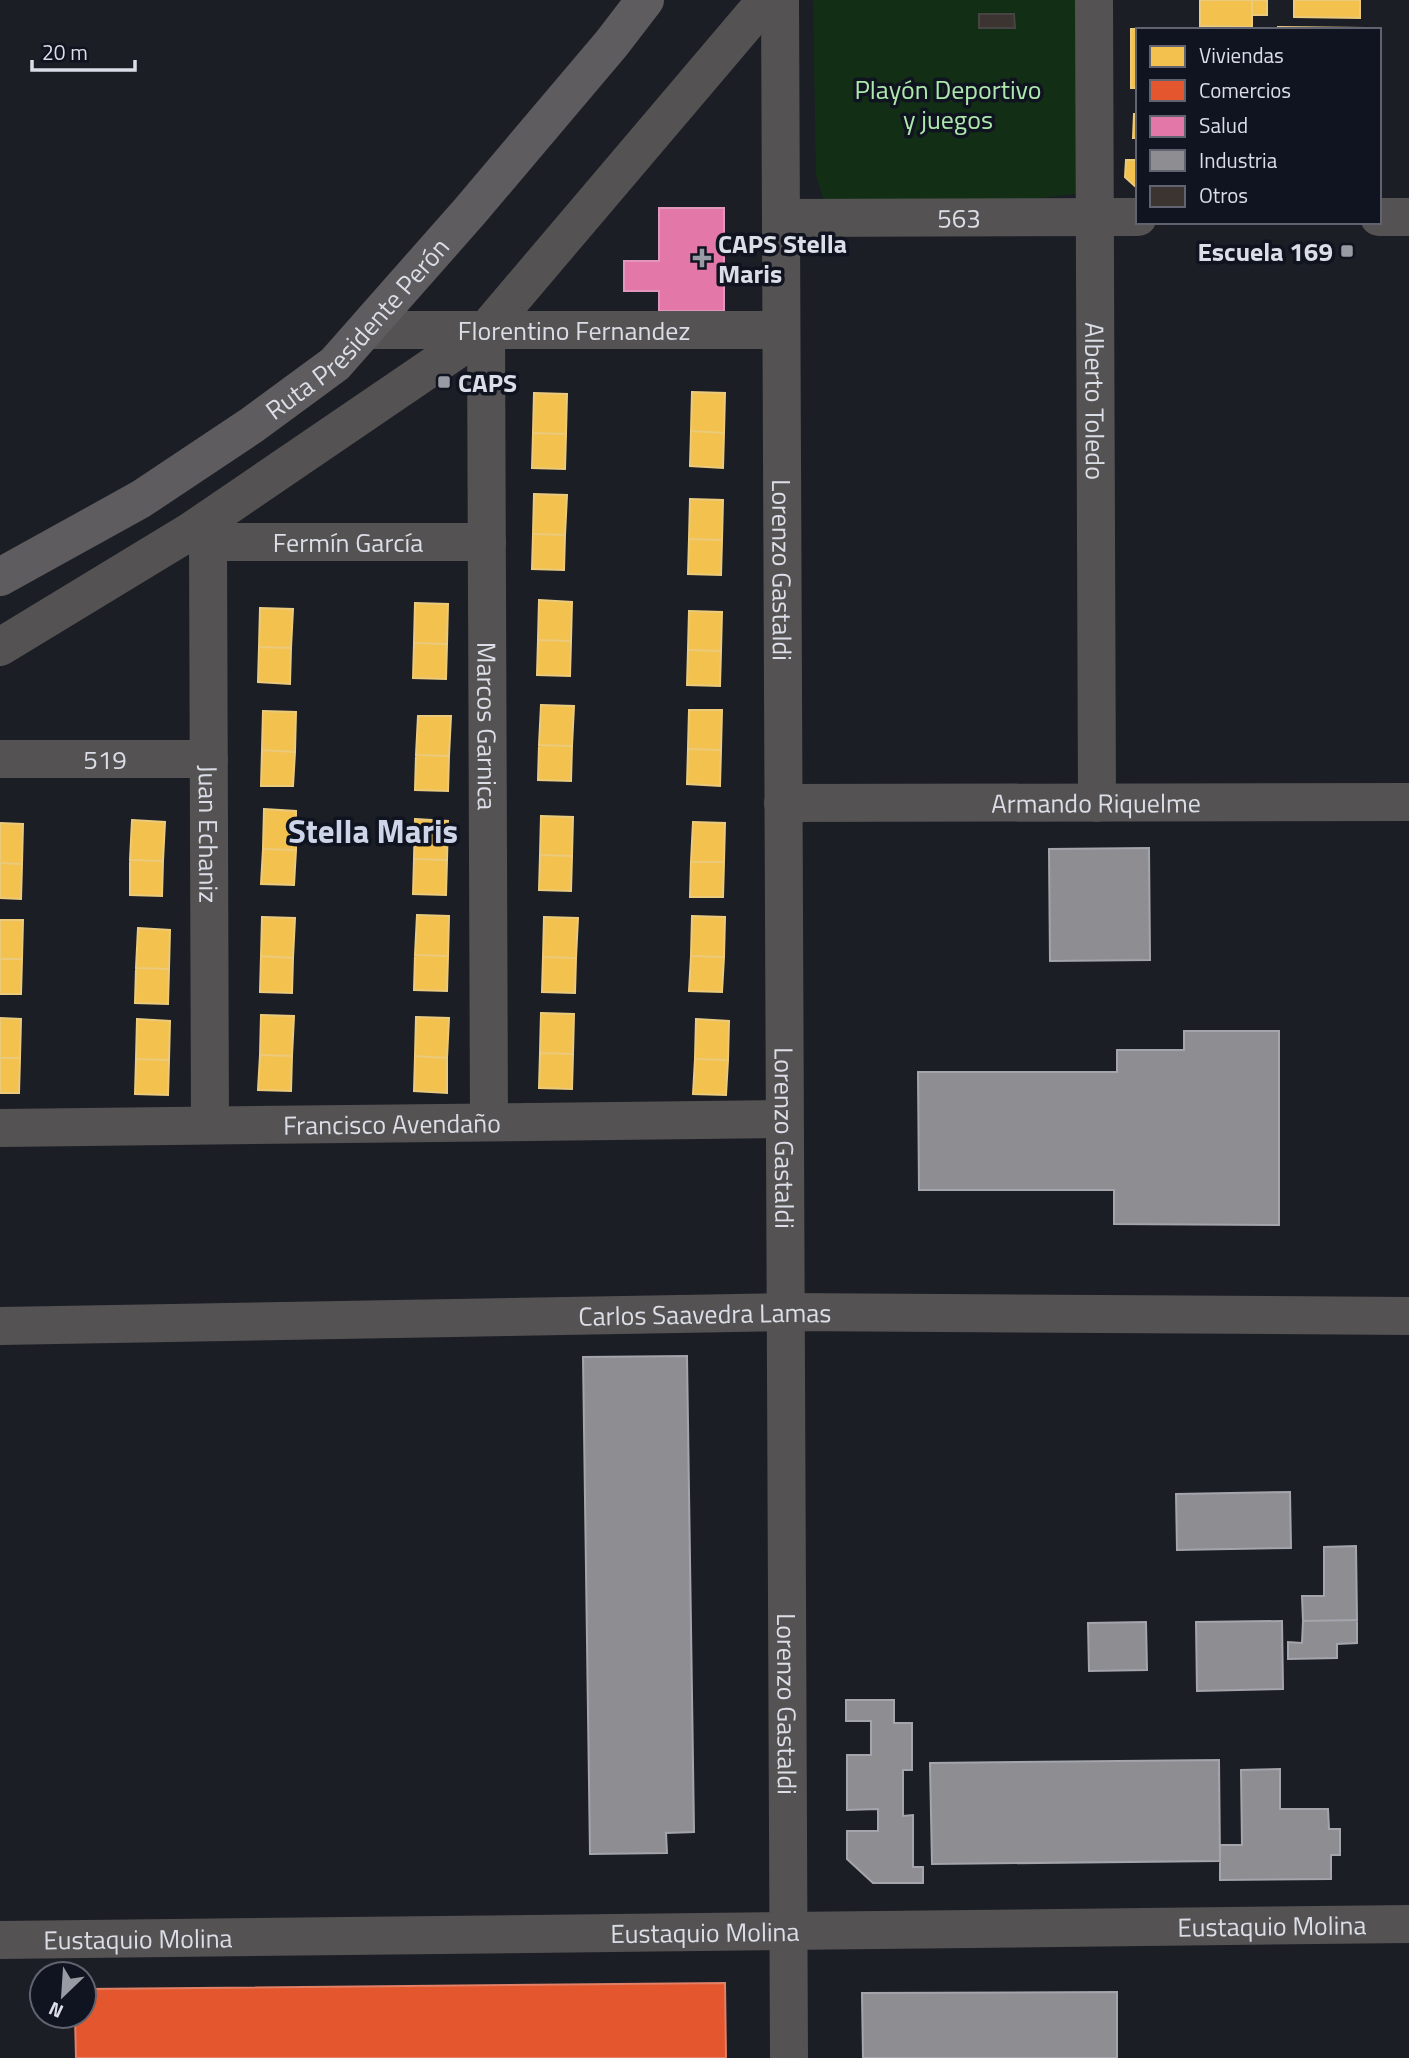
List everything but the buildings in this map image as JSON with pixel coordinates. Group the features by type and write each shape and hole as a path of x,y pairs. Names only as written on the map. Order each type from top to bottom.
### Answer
{"main road":[{"name":"Ruta Presidente Perón","path":"0,577 141,499 252,425 326,371 368,330 603,54 645,0"}],"street":[{"path":"0,647 199,536 486,330 766,0"},
{"name":"Lorenzo Gastaldi","path":"780,0 789,2058"},
{"name":"Alberto Toledo","path":"1094,0 1097,803"},
{"name":"563","path":"781,218 1136,217"},
{"path":"1381,217 1409,217"},
{"name":"Florentino Fernandez","path":"368,330 781,330"},
{"name":"Marcos Garnica","path":"486,330 489,1121"},
{"path":"141,499 199,536"},
{"name":"Fermín García","path":"199,536 487,542"},
{"name":"Juan Echaniz","path":"199,536 209,758 210,1125"},
{"name":"519","path":"0,759 209,758"},
{"name":"Armando Riquelme","path":"783,803 1409,803"},
{"name":"Francisco Avendaño","path":"0,1128 784,1119"},
{"name":"Carlos Saavedra Lamas","path":"0,1326 786,1312 1409,1316"},
{"name":"Eustaquio Molina","path":"0,1940 1409,1924"}],"green space":[{"name":"Playón Deportivo y juegos","path":"813,0 1080,0 1082,193 967,207 826,208 816,175"}],"place":[{"name":"Escuela 169","path":"1347,251"},
{"name":"CAPS Stella Maris","path":"702,258"},
{"name":"CAPS","path":"444,382"}],"district":[{"name":"Stella Maris","path":"373,831"}]}
